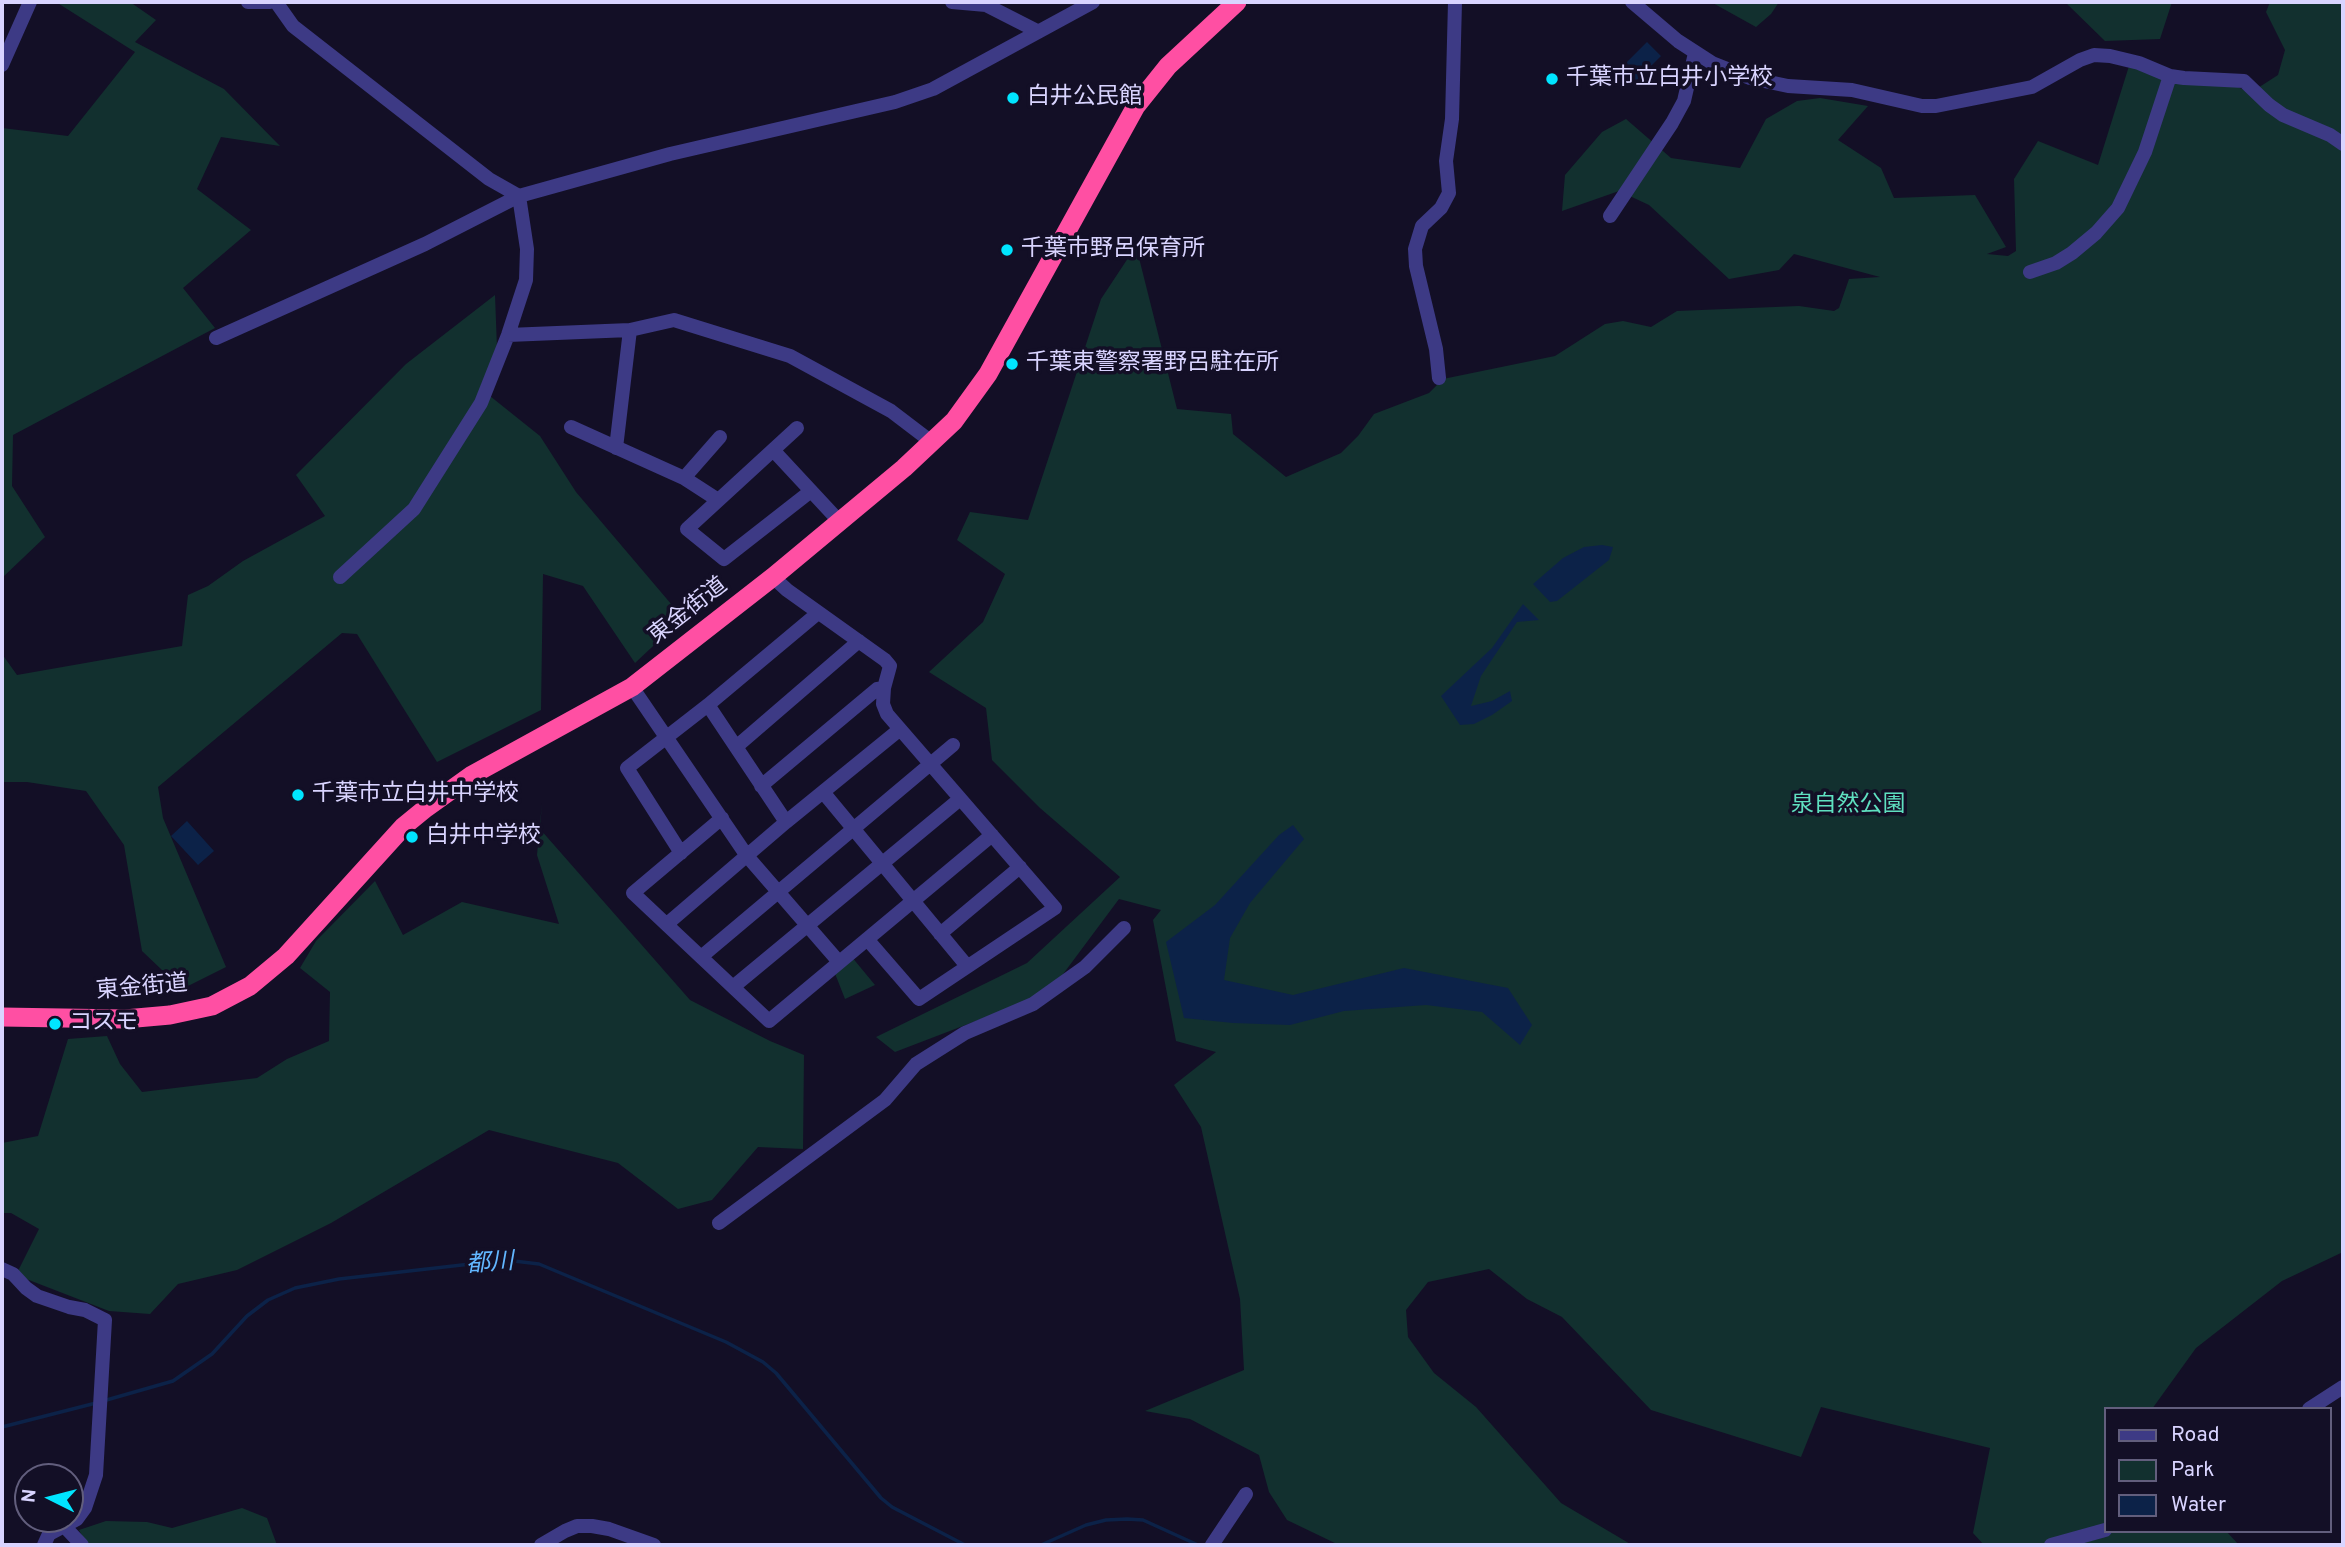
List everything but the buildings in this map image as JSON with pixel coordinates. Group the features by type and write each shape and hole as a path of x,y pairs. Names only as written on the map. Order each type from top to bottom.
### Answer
{"highway":[{"name":"東金街道","path":"2,1017 150,1017 190,1012 233,996 286,957 404,826 426,808 472,775 632,687 773,577 933,443 954,421 988,374 1136,106 1168,66 1229,4"}],"street":[{"path":"2,65 30,2"},
{"path":"248,2 270,2"},
{"path":"276,2 293,26 489,179 519,196"},
{"path":"952,2 986,5 1037,31"},
{"path":"216,338 425,244 519,196 670,154 763,134 933,89 1093,2"},
{"path":"1438,378 1436,349 1416,265 1415,249 1422,226 1441,208 1449,193 1446,161 1452,119 1455,2"},
{"path":"1632,2 1695,53 1749,78 1807,89 1852,90 1922,106 1936,106 2032,87 2062,69 2094,55 2139,63 2170,76 2244,81 2283,115 2330,135 2343,144"},
{"path":"1610,216 1684,101 1695,53"},
{"path":"2030,272 2056,263 2071,253 2096,233 2118,208 2142,159 2170,76"},
{"path":"340,577 414,509 481,403 526,280 527,249 519,196"},
{"path":"508,335 630,330 674,320 790,356 891,411 933,443"},
{"path":"616,448 630,330"},
{"path":"571,427 684,478 718,500"},
{"path":"797,428 687,529 724,559 811,491"},
{"path":"684,478 720,437"},
{"path":"773,450 839,521"},
{"path":"773,577 818,613 885,660 890,666 884,688 883,704 887,714 1055,908 919,999 867,939"},
{"path":"681,853 627,768 708,705 818,613"},
{"path":"736,747 859,641"},
{"path":"632,687 747,856 839,962"},
{"path":"761,786 877,689 884,688"},
{"path":"708,705 786,822"},
{"path":"667,924 899,730"},
{"path":"701,957 953,745"},
{"path":"823,792 967,967"},
{"path":"733,987 960,799"},
{"path":"722,818 633,893 769,1021 992,835"},
{"path":"940,934 1020,867"},
{"path":"719,1223 885,1100 916,1064 965,1033 1033,1004 1085,967 1124,928"},
{"path":"2,1269 13,1274 37,1296 85,1310 105,1321 96,1475 84,1509"},
{"path":"2312,1407 2343,1387"},
{"path":"1215,1540 1246,1494"},
{"path":"541,1545 577,1526 592,1526 610,1529 654,1545"},
{"path":"2051,1545 2104,1530"}],"green space":[{"path":"56,2 130,2 156,20 135,42 224,89 280,146 221,137 197,189 251,230 183,288 215,328 13,435 12,486 45,537 2,578 2,128 68,136 135,52"},
{"path":"1711,2 1779,2 1771,14 1756,27"},
{"path":"2065,2 2172,2 2160,39 2105,41"},
{"name":"泉自然公園","path":"2270,2 2343,2 2343,1252 2282,1281 2196,1348 2153,1407 2104,1407 2104,1533 2228,1533 2239,1545 1984,1545 1973,1533 1990,1448 1821,1407 1801,1457 1651,1410 1562,1317 1527,1299 1489,1269 1428,1282 1406,1310 1408,1337 1434,1373 1476,1407 1561,1503 1632,1545 1339,1545 1287,1520 1269,1492 1259,1455 1190,1419 1145,1411 1244,1370 1240,1299 1201,1127 1174,1085 1216,1052 1176,1041 1153,920 1161,910 1119,899 1049,993 895,1052 876,1037 1027,963 1120,877 1040,808 992,760 986,708 929,672 983,622 1005,574 957,540 970,512 1028,520 1101,299 1136,246 1177,409 1231,414 1233,434 1286,477 1341,453 1374,414 1429,393 1443,379 1555,356 1605,324 1623,321 1651,327 1677,311 1799,306 1834,311 1839,308 1849,279 1880,277 1794,254 1779,270 1729,279 1649,205 1619,191 1562,211 1565,175 1602,132 1626,119 1671,158 1740,168 1766,119 1797,101 1820,98 1868,106 1838,140 1881,168 1894,198 1975,195 2006,247 1987,254 2008,256 2016,251 2014,179 2038,141 2098,165 2129,66 2232,84 2250,93 2278,75 2285,50 2266,12"},
{"path":"495,295 497,348 480,388 540,436 576,492 683,618 635,663 583,586 543,574 541,710 437,762 357,634 342,633 158,787 163,818 226,967 182,989 142,951 124,845 86,791 27,782 2,782 2,654 17,675 182,646 188,595 208,586 243,561 325,516 296,475 406,364"},
{"path":"542,803 540,829 690,1000 770,1041 804,1055 803,1149 758,1147 712,1200 678,1209 618,1163 489,1130 331,1223 237,1270 178,1284 150,1314 109,1311 16,1275 39,1229 11,1213 2,1213 2,1143 38,1136 68,1039 107,1036 120,1064 142,1092 257,1078 287,1059 329,1041 330,992 300,968 316,941 375,881 403,935 462,902 559,924 537,855"},
{"path":"851,956 875,985 845,999 834,971"},
{"path":"242,1508 267,1518 277,1545 87,1545 81,1533 84,1533 84,1528 106,1521 147,1522 172,1528"}],"water":[{"path":"1647,42 1661,56 1634,83 1620,69"},
{"path":"1584,547 1613,547 1609,560 1557,601 1550,602 1533,584 1563,558"},
{"path":"1523,604 1539,620 1517,622 1481,676 1471,706 1492,701 1510,691 1512,701 1474,724 1460,725 1441,696 1492,648"},
{"path":"187,821 214,851 198,865 171,836"},
{"path":"1293,825 1304,839 1250,903 1230,938 1224,980 1293,995 1404,968 1508,988 1532,1025 1520,1045 1482,1012 1426,1005 1344,1011 1290,1025 1184,1018 1166,942 1215,905 1279,835"}],"waterway":[{"name":"都川","path":"103,1401 173,1381 212,1354 247,1316 268,1300 295,1288 339,1279 497,1261 539,1264 726,1342 763,1362 776,1373 881,1498 892,1507 965,1545"},
{"name":"都川","path":"2,1427 96,1403"},
{"name":"都川","path":"1041,1545 1086,1525 1127,1519 1143,1520 1198,1545"}],"place":[{"name":"千葉市立白井小学校","path":"1552,79"},
{"name":"白井公民館","path":"1013,98"},
{"name":"千葉市野呂保育所","path":"1007,250"},
{"name":"千葉東警察署野呂駐在所","path":"1012,364"},
{"name":"千葉市立白井中学校","path":"298,795"},
{"name":"白井中学校","path":"412,837"},
{"name":"コスモ","path":"55,1024"}]}
